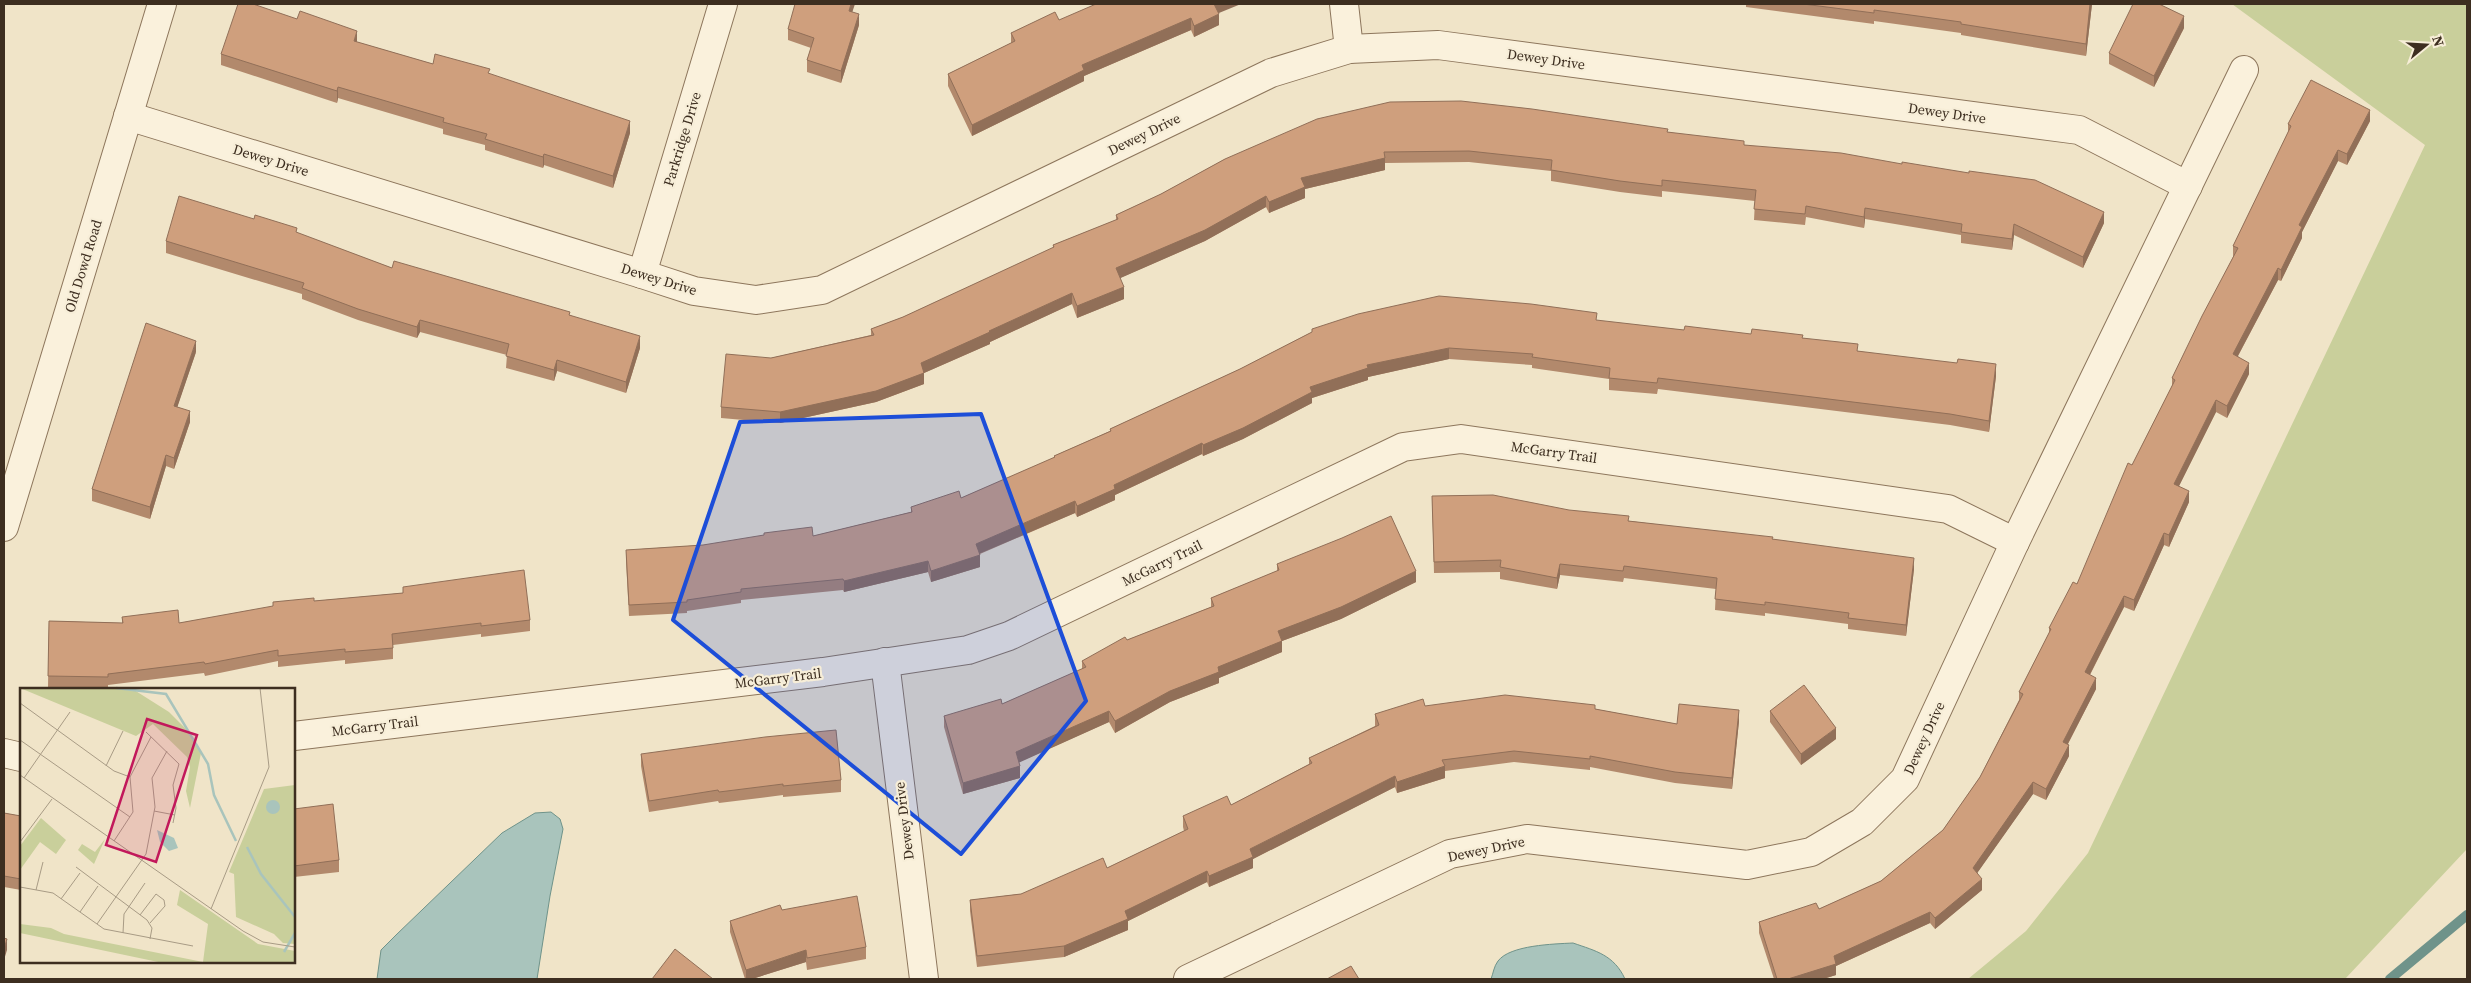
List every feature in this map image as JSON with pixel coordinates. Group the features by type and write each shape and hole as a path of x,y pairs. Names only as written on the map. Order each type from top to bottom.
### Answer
{"street":[{"name":"Old Dowd Road","path":"4,527 162,4"},
{"name":"Parkridge Drive","path":"642,274 723,4"},
{"path":"1344,4 1349,49"},
{"name":"Dewey Drive","path":"128,116 642,274 694,292 756,300 822,290 1271,73 1349,49 1438,45 2079,130 2188,186"},
{"name":"Dewey Drive","path":"1188,979 1450,854 1527,839 1747,865 1811,852 1862,822 1906,779 2014,542 2244,70"},
{"name":"McGarry Trail","path":"295,736 823,672 968,650 1009,636 1403,447 1461,439 1948,509 2014,542"},
{"name":"Dewey Drive","path":"885,662 924,979"},
{"path":"4,752 20,756"}],"highlighted area":[{"path":"981,414 1086,701 961,854 673,620 740,422"}],"green space":[{"path":"2232,4 2467,4 2467,849 2345,979 1968,979 2026,931 2088,853 2425,145"}],"water":[{"path":"551,812 560,819 563,829 537,979 377,979 381,950 502,833 535,813"},
{"path":"1573,943 1610,959 1621,971 1625,979 1491,979 1498,961 1512,952 1533,946"}],"building":[{"path":"238,4 253,4 297,19 300,11 357,31 354,41 433,64 435,54 490,69 488,73 630,121 613,176 544,154 543,157 485,139 487,134 443,122 444,118 338,87 337,91 221,54"},
{"path":"795,4 851,4 849,11 859,14 841,71 807,60 814,38 788,29"},
{"path":"1096,4 1214,4 1219,14 1194,26 1191,18 1082,65 1084,70 972,125 948,74 1015,41 1011,33 1055,12 1059,20"},
{"path":"1803,4 2090,4 2086,44 1961,24 1961,22 1874,10 1874,13"},
{"path":"2133,4 2159,4 2184,16 2154,76 2109,53"},
{"path":"2311,80 2370,110 2347,154 2338,150 2299,225 2302,227 2281,270 2278,268 2233,354 2249,363 2227,406 2216,400 2174,484 2189,491 2169,535 2164,533 2134,600 2124,596 2085,672 2096,678 2063,742 2069,745 2046,789 2033,782 1973,868 1982,879 1935,918 1930,912 1834,956 1836,964 1788,979 1777,979 1759,922 1816,903 1819,909 1881,881 1943,830 1980,777 2023,694 2019,692 2051,629 2049,628 2073,582 2077,584 2128,463 2132,465 2175,380 2172,378 2202,316 2238,248 2233,246 2291,126 2288,124"},
{"path":"1461,101 1532,109 1668,129 1667,132 1744,141 1744,145 1841,153 1902,164 1902,162 1969,173 1969,171 2035,180 2104,212 2083,257 2014,224 2012,239 1961,232 1962,224 1865,208 1864,217 1806,206 1805,214 1754,209 1756,190 1662,180 1662,186 1620,181 1551,170 1552,160 1469,151 1384,152 1385,158 1301,178 1305,187 1269,202 1266,196 1205,230 1116,268 1124,287 1077,306 1072,293 921,363 924,373 876,391 780,412 721,407 726,354 771,358 874,335 871,329 903,317 1054,247 1053,245 1118,219 1116,215 1161,194 1225,159 1317,119 1390,102"},
{"path":"179,196 254,219 255,215 297,228 296,232 392,268 394,261 570,312 569,315 640,336 626,382 557,360 554,370 506,356 509,344 420,320 417,327 358,309 302,288 304,283 166,241"},
{"path":"1439,296 1531,304 1597,313 1596,320 1684,330 1685,326 1751,334 1752,329 1803,335 1802,338 1858,344 1857,351 1957,363 1958,359 1996,364 1989,421 1950,414 1658,378 1657,383 1609,378 1610,368 1532,357 1533,354 1449,348 1367,365 1368,368 1310,387 1312,392 1243,428 1203,445 1202,443 1114,485 1115,489 1077,506 1075,501 976,544 980,555 931,571 928,561 844,581 843,579 741,589 741,592 687,600 687,602 629,605 626,550 703,545 764,535 764,533 812,527 813,536 912,512 911,507 959,491 961,498 1055,457 1111,431 1110,429 1240,369 1312,332 1312,329 1358,314"},
{"path":"146,323 196,341 174,406 190,411 174,458 166,455 150,507 92,489"},
{"path":"1493,495 1569,510 1629,516 1628,521 1773,537 1772,539 1914,558 1906,625 1848,618 1849,613 1765,602 1765,605 1715,599 1717,578 1624,566 1623,571 1560,564 1557,578 1500,567 1501,560 1434,562 1432,496"},
{"path":"1391,516 1416,571 1341,607 1278,631 1282,641 1218,667 1219,672 1170,691 1115,721 1109,711 1016,752 1020,766 963,783 944,716 1001,699 1002,704 1086,667 1082,661 1125,637 1127,640 1214,606 1211,598 1279,570 1277,564"},
{"path":"524,570 530,620 481,626 481,623 392,634 393,648 345,652 345,649 278,656 278,650 205,664 204,662 108,674 108,677 48,676 49,621 123,623 122,617 178,610 179,623 273,606 273,602 314,598 314,601 403,593 403,587"},
{"path":"1804,685 1836,728 1801,754 1770,711"},
{"path":"1505,695 1595,705 1595,709 1677,724 1679,704 1739,710 1732,778 1675,772 1590,756 1590,759 1514,751 1442,760 1445,766 1397,782 1395,776 1250,849 1253,857 1209,876 1207,871 1125,911 1128,919 1064,946 977,956 970,900 1021,894 1103,858 1107,868 1188,829 1183,816 1227,796 1231,805 1312,763 1309,758 1379,725 1375,714 1423,699 1425,706"},
{"path":"836,730 841,780 783,786 783,784 719,792 718,790 649,801 641,754 765,737"},
{"path":"333,804 339,860 295,866 295,809"},
{"path":"4,813 20,816 20,879 4,876"},
{"path":"857,896 866,947 807,958 806,950 746,970 730,921 780,905 782,910"},
{"path":"4,938 7,939 4,949"},
{"path":"675,949 713,979 652,979"},
{"path":"1351,966 1359,979 1327,979"}],"waterway":[{"path":"2390,979 2467,915"}]}
